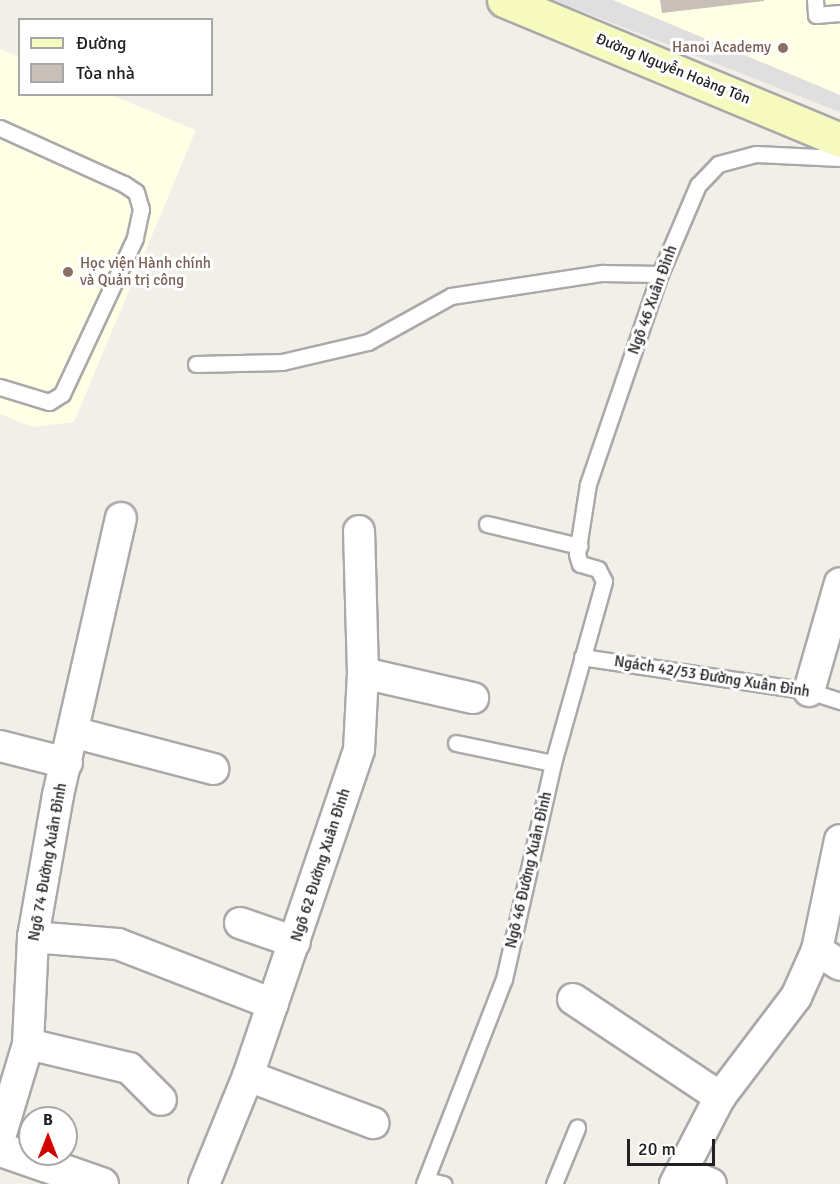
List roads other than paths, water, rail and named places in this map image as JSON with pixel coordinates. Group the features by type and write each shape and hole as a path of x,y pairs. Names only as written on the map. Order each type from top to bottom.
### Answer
{"main road":[{"name":"Đường Nguyễn Hoàng Tôn","path":"504,0 840,141"}],"street":[{"name":"Ngõ 74 Đường Xuân Đỉnh","path":"0,1137 28,1044 33,937 67,763 76,733 121,518"},
{"name":"Ngõ 62 Đường Xuân Đỉnh","path":"204,1184 248,1076 358,750 363,673 359,531"},
{"path":"808,691 840,583"},
{"path":"363,673 472,698"},
{"path":"76,733 213,770"},
{"path":"0,746 67,763"},
{"path":"711,1184 679,1178 720,1097 796,997 829,958 840,840"},
{"path":"240,923 295,942"},
{"path":"33,937 118,944 273,1004"},
{"path":"573,999 720,1097"},
{"path":"28,1044 129,1068 161,1100"},
{"path":"248,1076 373,1123"},
{"path":"0,1149 101,1184"}],"lane":[{"path":"815,0 816,15 840,13"},
{"path":"0,387 50,402 62,394 135,238 141,210 136,192 124,184 1,131"},
{"name":"Ngõ 46 Xuân Đỉnh","path":"580,564 579,546 588,484 660,274 698,185 718,164 756,154 840,158"},
{"path":"195,364 282,362 368,342 451,296 602,273 660,274"},
{"path":"487,524 579,546"},
{"name":"Ngõ 46 Đường Xuân Đỉnh","path":"425,1182 504,979 553,763 604,581 598,569 580,564"},
{"name":"Ngách 42/53 Đường Xuân Đỉnh","path":"582,657 808,691 840,701"},
{"path":"456,743 553,763"},
{"path":"554,1184 577,1128"},
{"path":"425,1182 444,1184"}],"place":[{"name":"Hanoi Academy","path":"783,48"},
{"name":"Học viện Hành chính và Quản trị công","path":"68,272"}]}
